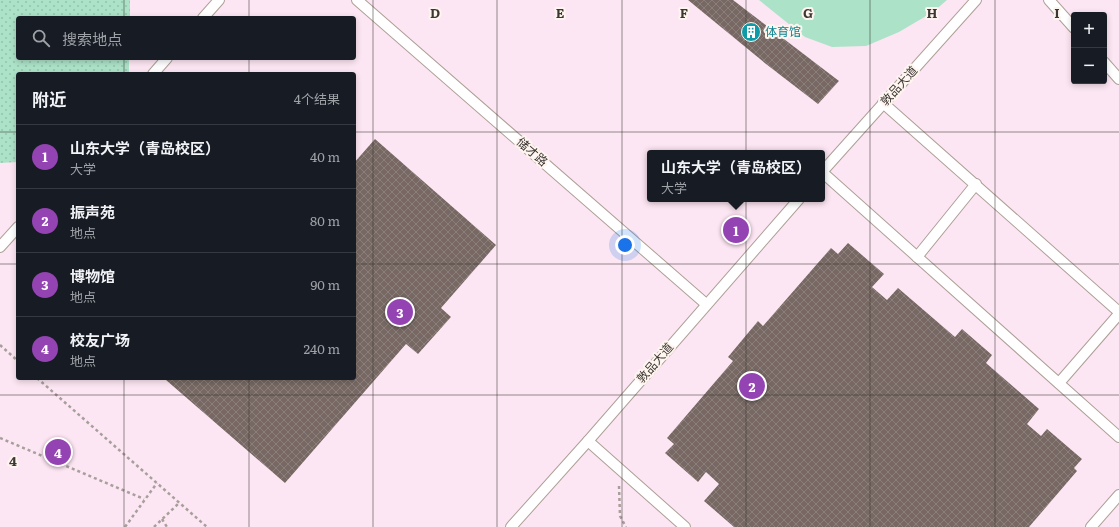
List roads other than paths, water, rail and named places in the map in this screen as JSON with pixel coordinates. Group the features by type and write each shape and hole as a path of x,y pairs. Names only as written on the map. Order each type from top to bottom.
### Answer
{"lane":[{"path":"205,16 219,0"},
{"name":"储才路","path":"358,0 706,304"},
{"name":"敦品大道","path":"825,169 976,0"},
{"path":"1049,0 1071,25"},
{"path":"155,72 165,60"},
{"path":"1107,65 1119,79"},
{"path":"883,103 976,184 1119,313 1059,383"},
{"path":"825,175 1119,437"},
{"path":"917,257 976,184"},
{"name":"敦品大道","path":"511,527 588,441 795,202"},
{"path":"0,247 16,229"},
{"path":"588,441 685,527"},
{"path":"1091,527 1119,495"}],"place":[{"name":"体育馆","path":"751,32"},
{"name":"山东大学（青岛校区）","path":"736,230"},
{"name":"博物馆","path":"400,312"},
{"name":"振声苑","path":"752,386"},
{"name":"校友广场","path":"58,452"}]}
